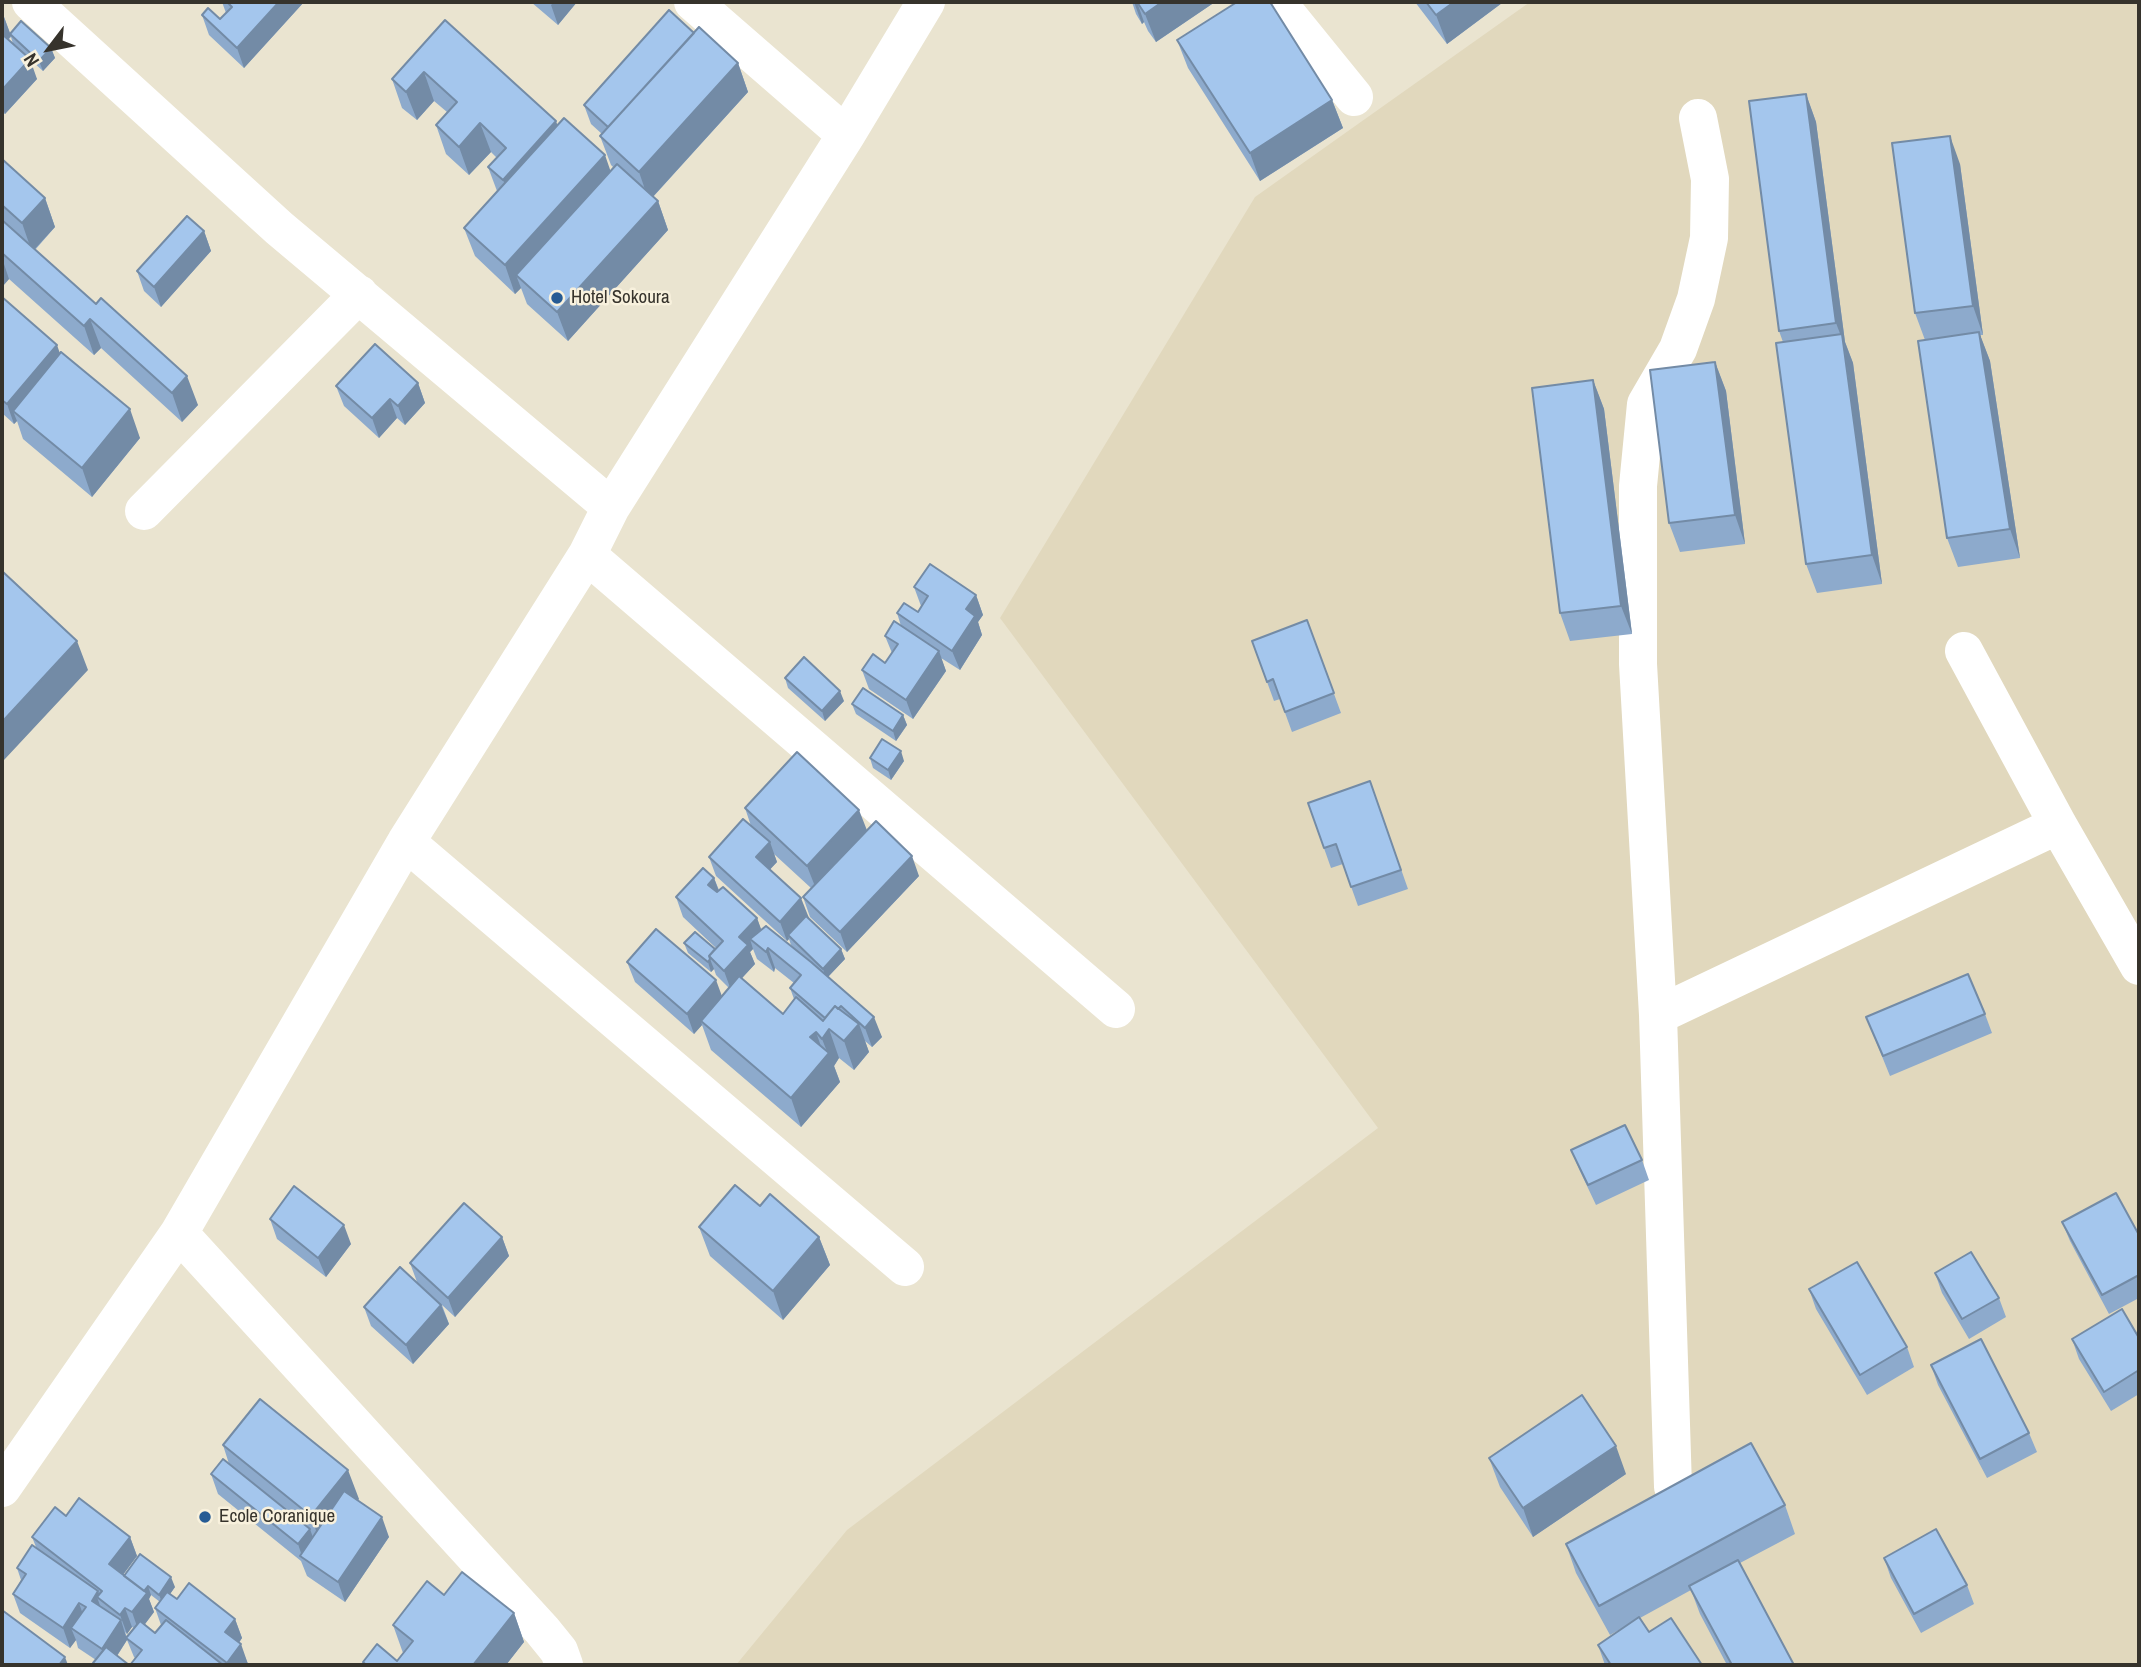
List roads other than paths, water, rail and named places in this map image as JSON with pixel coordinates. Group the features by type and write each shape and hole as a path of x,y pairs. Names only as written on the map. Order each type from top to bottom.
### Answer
{"street":[{"path":"31,2 279,228 611,507"},
{"path":"693,2 846,135"},
{"path":"2,1488 179,1233 406,842 587,555 611,507 846,135 926,2"},
{"path":"1277,2 1354,97"},
{"path":"1673,1487 1658,1015 1638,664 1638,486 1646,404 1678,349 1696,299 1709,238 1710,179 1698,118"},
{"path":"144,511 359,294"},
{"path":"587,555 1116,1009"},
{"path":"1964,651 2058,825 2139,966"},
{"path":"1658,1015 2058,825"},
{"path":"406,842 905,1267"},
{"path":"179,1233 542,1630 559,1651 564,1665"}],"place":[{"name":"Hotel Sokoura","path":"557,298"},
{"name":"Ecole Coranique","path":"205,1517"}]}
